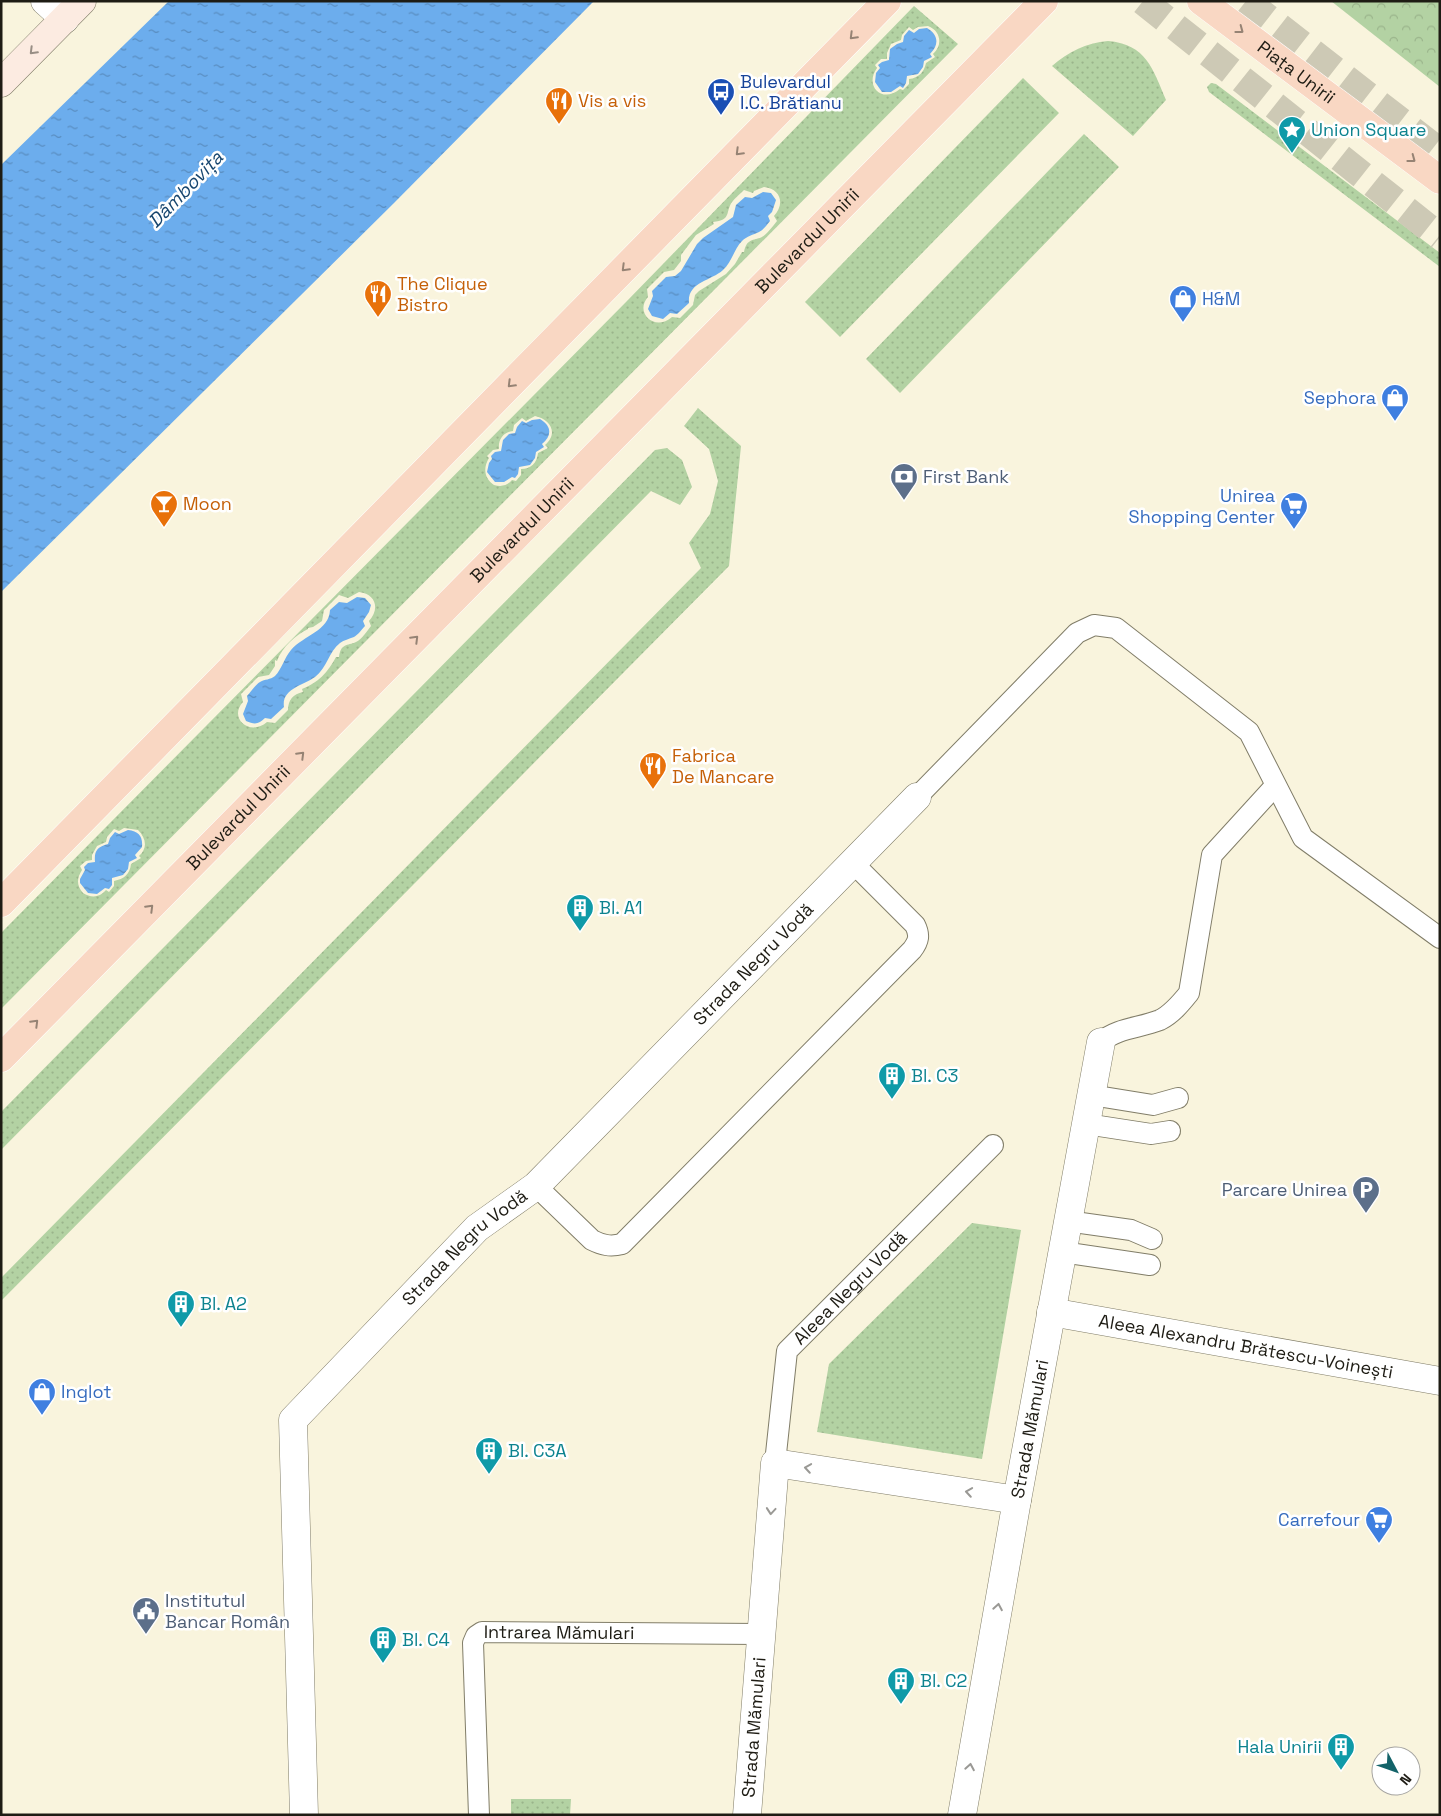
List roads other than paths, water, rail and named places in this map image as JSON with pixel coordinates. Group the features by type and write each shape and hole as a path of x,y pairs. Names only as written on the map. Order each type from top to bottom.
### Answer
{"main road":[{"path":"1,903 888,1"},
{"name":"Bulevardul Unirii","path":"1,1058 1044,1"},
{"name":"Piața Unirii","path":"1201,1 1440,180"},
{"path":"1,83 74,10"}],"street":[{"path":"45,1 74,10"},
{"name":"Strada Negru Vodă","path":"304,1815 293,1420 477,1228 536,1186 917,797"},
{"name":"Strada Mămulari","path":"962,1815 1100,1042"},
{"name":"Aleea Alexandru Brătescu-Voinești","path":"1051,1312 1440,1381"},
{"path":"775,1462 1017,1500"},
{"name":"Strada Mămulari","path":"747,1815 775,1462"}],"lane":[{"path":"917,797 1077,633 1094,626 1116,628 1248,732 1303,838 1440,938"},
{"path":"1100,1042 1109,1035 1161,1019 1177,1008 1189,993 1212,855 1275,786"},
{"path":"536,1186 592,1240 613,1246 622,1244 912,950 918,941 919,933 915,925 853,862"},
{"path":"1091,1095 1153,1104 1178,1098"},
{"path":"1086,1124 1151,1134 1170,1131"},
{"name":"Aleea Negru Vodă","path":"775,1462 787,1351 993,1145"},
{"path":"1067,1221 1131,1230 1152,1239"},
{"path":"1062,1252 1150,1265"},
{"name":"Intrarea Mămulari","path":"479,1815 473,1644 476,1636 482,1632 761,1634"}],"water":[{"name":"Dâmbovița","path":"169,1 594,1 394,203 1,592 1,165"},
{"path":"927,28 936,37 935,47 930,54 932,57 924,61 923,67 918,74 907,76 903,88 900,86 891,92 882,92 875,82 876,73 880,68 878,65 889,60 890,49 903,42 904,36 909,30 914,33 919,29"},
{"path":"763,192 771,193 776,200 772,212 768,216 770,221 766,226 742,241 723,270 696,286 689,296 689,303 677,314 670,313 663,319 652,316 648,309 653,296 652,291 666,277 675,276 681,271 697,244 733,217 736,205 745,197 752,198"},
{"path":"540,419 549,428 548,438 542,444 544,447 536,452 535,458 530,465 519,467 515,478 512,477 504,482 495,482 487,472 492,459 491,456 495,452 501,451 503,440 509,434 515,433 522,421 526,423"},
{"path":"357,597 365,598 371,605 363,621 365,626 360,632 336,646 319,673 294,688 286,696 284,707 271,719 265,718 257,723 246,721 243,714 248,701 247,696 255,687 260,682 275,676 291,650 321,628 329,617 330,610 339,602 347,603"},
{"path":"128,830 138,833 142,840 142,847 135,855 137,858 129,862 128,869 123,875 112,878 112,885 109,889 105,888 97,894 88,893 80,883 85,870 84,867 88,863 95,862 97,850 108,844 115,832 119,834"}],"tunnel":[{"path":"1143,1 1440,237"},
{"path":"1246,1 1440,152"}],"place":[{"name":"Bulevardul I.C. Brătianu","path":"721,116"},
{"name":"Vis a vis","path":"559,125"},
{"name":"Union Square","path":"1292,154"},
{"name":"The Clique Bistro","path":"378,318"},
{"name":"H&M","path":"1183,323"},
{"name":"Sephora","path":"1395,422"},
{"name":"First Bank","path":"904,501"},
{"name":"Moon","path":"164,528"},
{"name":"Unirea Shopping Center","path":"1294,530"},
{"name":"Fabrica De Mancare","path":"653,790"},
{"name":"Bl. A1","path":"580,932"},
{"name":"Bl. C3","path":"892,1100"},
{"name":"Parcare Unirea","path":"1366,1214"},
{"name":"Bl. A2","path":"181,1328"},
{"name":"Inglot","path":"42,1416"},
{"name":"Bl. C3A","path":"489,1475"},
{"name":"Carrefour","path":"1379,1544"},
{"name":"Institutul Bancar Român","path":"146,1635"},
{"name":"Bl. C4","path":"383,1664"},
{"name":"Bl. C2","path":"901,1705"},
{"name":"Hala Unirii","path":"1341,1771"}]}
